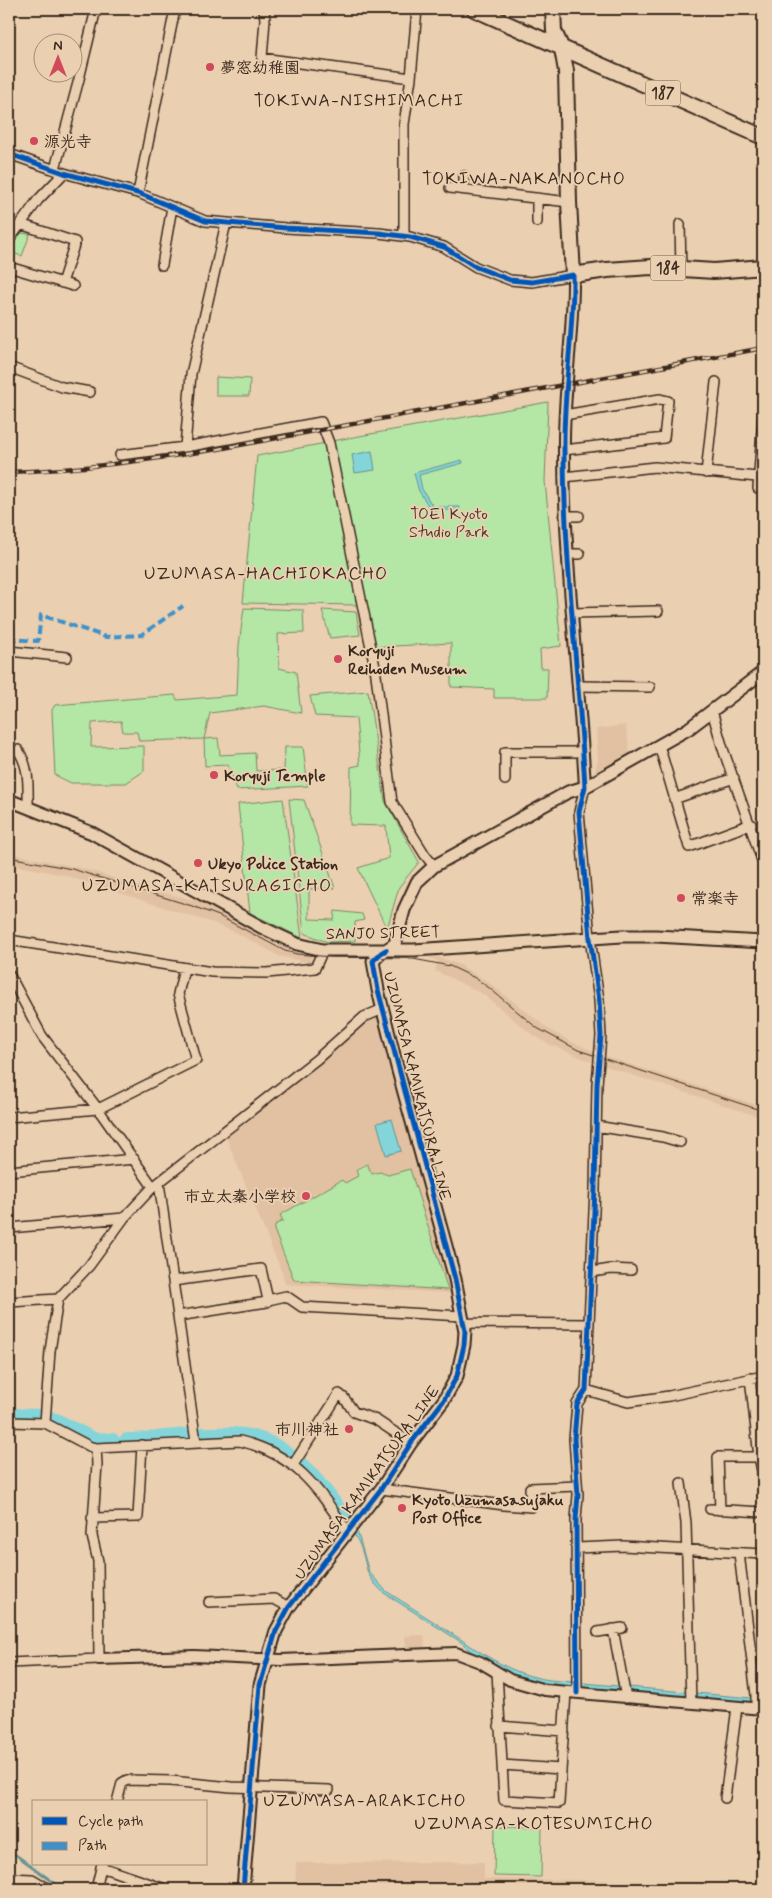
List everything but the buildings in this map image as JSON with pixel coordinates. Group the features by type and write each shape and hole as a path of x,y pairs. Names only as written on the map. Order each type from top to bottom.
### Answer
{"main road":[{"name":"187","path":"474,9 763,137"},
{"path":"553,9 554,31 562,49 566,71 573,275"},
{"name":"184","path":"573,275 607,270 651,267 714,271 763,266"},
{"path":"386,950 396,944 404,910 417,882 434,866 568,792 585,787 688,728 763,672"},
{"name":"SANJO STREET","path":"9,800 92,833 261,927 297,944 323,950 386,950 656,936 763,942"},
{"name":"UZUMASA KAMIKATSURA LINE","path":"243,1889 260,1685 266,1658 276,1630 289,1607 381,1488 444,1400 457,1376 464,1345 465,1331 463,1319 449,1256 383,1009 373,961 386,950"}],"street":[{"path":"55,169 78,86 96,9"},
{"path":"138,193 175,9"},
{"path":"264,9 262,58 410,78"},
{"path":"404,236 404,124 417,9"},
{"path":"9,154 64,173 138,193 205,221 404,236 444,247 476,267 510,280 532,282 573,275 574,306 564,415 565,516 585,787 579,812 590,938 602,1036 597,1084 592,1272 586,1390 577,1404 574,1439 577,1486 574,1689 564,1731 559,1803 504,1800 497,1672"},
{"path":"9,240 38,200 64,173"},
{"path":"464,176 464,189"},
{"path":"450,188 569,202"},
{"path":"537,198 537,222"},
{"path":"162,265 172,207"},
{"path":"185,447 191,374 226,223"},
{"path":"20,224 75,242 62,283"},
{"path":"680,224 681,269"},
{"path":"9,267 73,286"},
{"path":"9,367 62,387 90,392"},
{"path":"706,473 716,382"},
{"path":"564,415 660,399 668,402 664,438 564,450"},
{"path":"763,415 762,446 757,477 758,488 763,489"},
{"path":"120,456 185,447 321,422 329,443 375,667 392,802 434,866"},
{"path":"564,477 655,467 757,477"},
{"path":"565,516 579,516"},
{"path":"567,554 580,554"},
{"path":"572,613 658,611"},
{"path":"9,651 67,657"},
{"path":"578,686 650,687"},
{"path":"712,711 763,863"},
{"path":"659,745 689,847 751,824"},
{"path":"18,750 24,758 28,776 28,807"},
{"path":"505,780 505,752 583,752"},
{"path":"674,799 734,778"},
{"path":"9,940 212,972 267,973 315,968 323,950"},
{"path":"9,1117 98,1109 196,1060 178,994 184,969"},
{"path":"9,974 42,1036 134,1159 156,1185 173,1281 196,1442"},
{"path":"46,1420 50,1351 58,1299 89,1266 124,1218 156,1185 317,1060 364,1017 383,1009"},
{"path":"596,1126 662,1137 680,1142"},
{"path":"9,1171 134,1159"},
{"path":"9,1228 124,1218"},
{"path":"173,1281 261,1269 268,1300"},
{"path":"592,1272 611,1269 631,1270"},
{"path":"178,1316 267,1302 268,1300 286,1296 302,1307 463,1319 589,1324"},
{"path":"9,1302 58,1299"},
{"path":"586,1390 628,1402 669,1396 763,1376"},
{"path":"750,1378 763,1476"},
{"path":"293,1465 339,1394 354,1412 376,1420 412,1443"},
{"path":"9,1422 46,1420 96,1448 196,1442 240,1441 251,1444 293,1465 317,1489 349,1528"},
{"path":"92,1518 138,1517 142,1446"},
{"path":"96,1448 97,1464 92,1536 98,1561 99,1660"},
{"path":"720,1510 718,1457 759,1457"},
{"path":"681,1483 686,1522 691,1697"},
{"path":"381,1488 504,1505 530,1506 530,1488 577,1486"},
{"path":"710,1509 763,1512"},
{"path":"577,1548 623,1546 763,1554"},
{"path":"9,1663 194,1656 281,1660 456,1653 473,1659 510,1680 526,1686 624,1691 691,1697 737,1707 758,1704 739,1553"},
{"path":"208,1602 274,1599 289,1607"},
{"path":"598,1632 618,1628 624,1691"},
{"path":"725,1798 737,1707"},
{"path":"499,1726 564,1731"},
{"path":"502,1765 561,1769"},
{"path":"118,1800 122,1783 127,1780 330,1790"},
{"path":"96,1889 101,1866 165,1889"},
{"path":"9,1878 32,1878 49,1889"}],"shaded area":[{"path":"626,725 630,756 597,775 594,774 598,759 596,729"},
{"path":"9,853 85,869 152,890 198,901 312,953 310,963 279,956 237,933 213,923 64,875 9,864"},
{"path":"430,954 463,966 488,982 551,1031 572,1042 610,1058 763,1107 763,1118 590,1061 548,1044 530,1033 484,995 435,971 438,961 429,957"},
{"path":"378,1013 452,1293 285,1284 226,1137"},
{"path":"424,1635 425,1648 406,1648 405,1636"},
{"path":"484,1862 484,1879 763,1882 763,1889 295,1889 296,1863"}],"green space":[{"path":"20,233 30,234 22,256 9,252"},
{"path":"216,377 250,379 249,396 216,396"},
{"name":"TOEI Kyoto Studio Park","path":"548,402 545,481 561,646 540,649 541,668 548,668 547,698 494,698 494,689 451,687 451,643 375,647 332,441"},
{"path":"326,443 359,605 243,603 257,456"},
{"path":"244,608 303,610 304,633 278,634 279,668 296,672 301,713 264,706 210,713 204,739 139,741 137,732 123,732 121,721 92,723 91,747 144,746 144,771 126,783 71,783 55,775 52,710 55,705 175,695 177,700 237,695 239,645"},
{"path":"322,610 356,612 360,635 330,638"},
{"path":"368,691 385,801 419,862 399,887 387,929 358,868 389,858 386,826 350,825 351,767 360,765 356,718 315,716 310,696"},
{"path":"218,738 220,755 255,753 256,771 284,770 285,747 303,747 308,786 237,790 228,765 205,766 204,739"},
{"path":"283,799 302,938 250,913 238,804"},
{"path":"289,799 304,800 335,888 309,889 309,919 334,920 335,911 362,914 364,920 355,922 355,941 327,942 304,933"},
{"path":"367,1164 372,1174 380,1172 388,1175 410,1169 448,1290 294,1280 274,1230 276,1224 283,1221 280,1215 342,1180 345,1183 358,1176 356,1170"},
{"path":"495,1826 542,1827 541,1877 494,1876"}],"water":[{"path":"372,451 375,470 355,473 352,455"},
{"path":"462,460 463,463 419,475 422,489 433,507 460,507 459,510 431,510 419,491 414,473"},
{"path":"392,1119 401,1151 386,1155 377,1123"},
{"path":"334,1499 358,1534 369,1572 386,1591 477,1650 511,1669 523,1674 550,1680 763,1699 763,1703 582,1688 526,1680 502,1670 384,1593 377,1586 366,1568 358,1541 330,1502"}],"waterway":[{"path":"9,1416 42,1417 58,1422 93,1440 112,1441"},
{"path":"127,1441 218,1434 243,1436 260,1440 275,1446 302,1466 325,1491 344,1518"},
{"path":"9,1850 63,1889"}],"tram line":[{"path":"9,857 72,869 192,906 219,916 285,951 297,954 332,957 408,958 450,966 475,978 488,987 537,1028 578,1050 763,1111"}],"railway":[{"path":"9,472 114,464 218,449 763,348"}],"marked path":[{"path":"9,639 38,641 41,615 106,637 141,635 183,606"}],"cycle path":[{"path":"9,154 64,173 141,194 205,221 379,233 410,237 444,247 476,267 510,280 532,282 573,275 572,318 564,427 566,534 585,787 579,812 590,938 599,1000 601,1036 597,1084 595,1189 586,1390 577,1404 574,1439 578,1495 576,1519 577,1693"},
{"path":"243,1889 260,1685 276,1631 289,1607 381,1489 411,1443 444,1400 457,1376 464,1345 465,1331 455,1279 378,990 373,961 386,950"}],"place":[{"name":"夢窓幼稚園","path":"210,67"},
{"name":"源光寺","path":"34,141"},
{"name":"Koryuji Reihoden Museum","path":"338,659"},
{"name":"Koryuji Temple","path":"214,775"},
{"name":"Ukyo Police Station","path":"198,863"},
{"name":"常楽寺","path":"681,898"},
{"name":"市立太秦小学校","path":"306,1196"},
{"name":"市川神社","path":"349,1429"},
{"name":"Kyoto Uzumasasujaku Post Office","path":"402,1508"}],"district":[{"name":"TOKIWA-NISHIMACHI","path":"359,100"},
{"name":"TOKIWA-NAKANOCHO","path":"524,178"},
{"name":"UZUMASA-HACHIOKACHO","path":"266,573"},
{"name":"UZUMASA-KATSURAGICHO","path":"207,885"},
{"name":"UZUMASA-ARAKICHO","path":"365,1800"},
{"name":"UZUMASA-KOTESUMICHO","path":"534,1823"}]}
